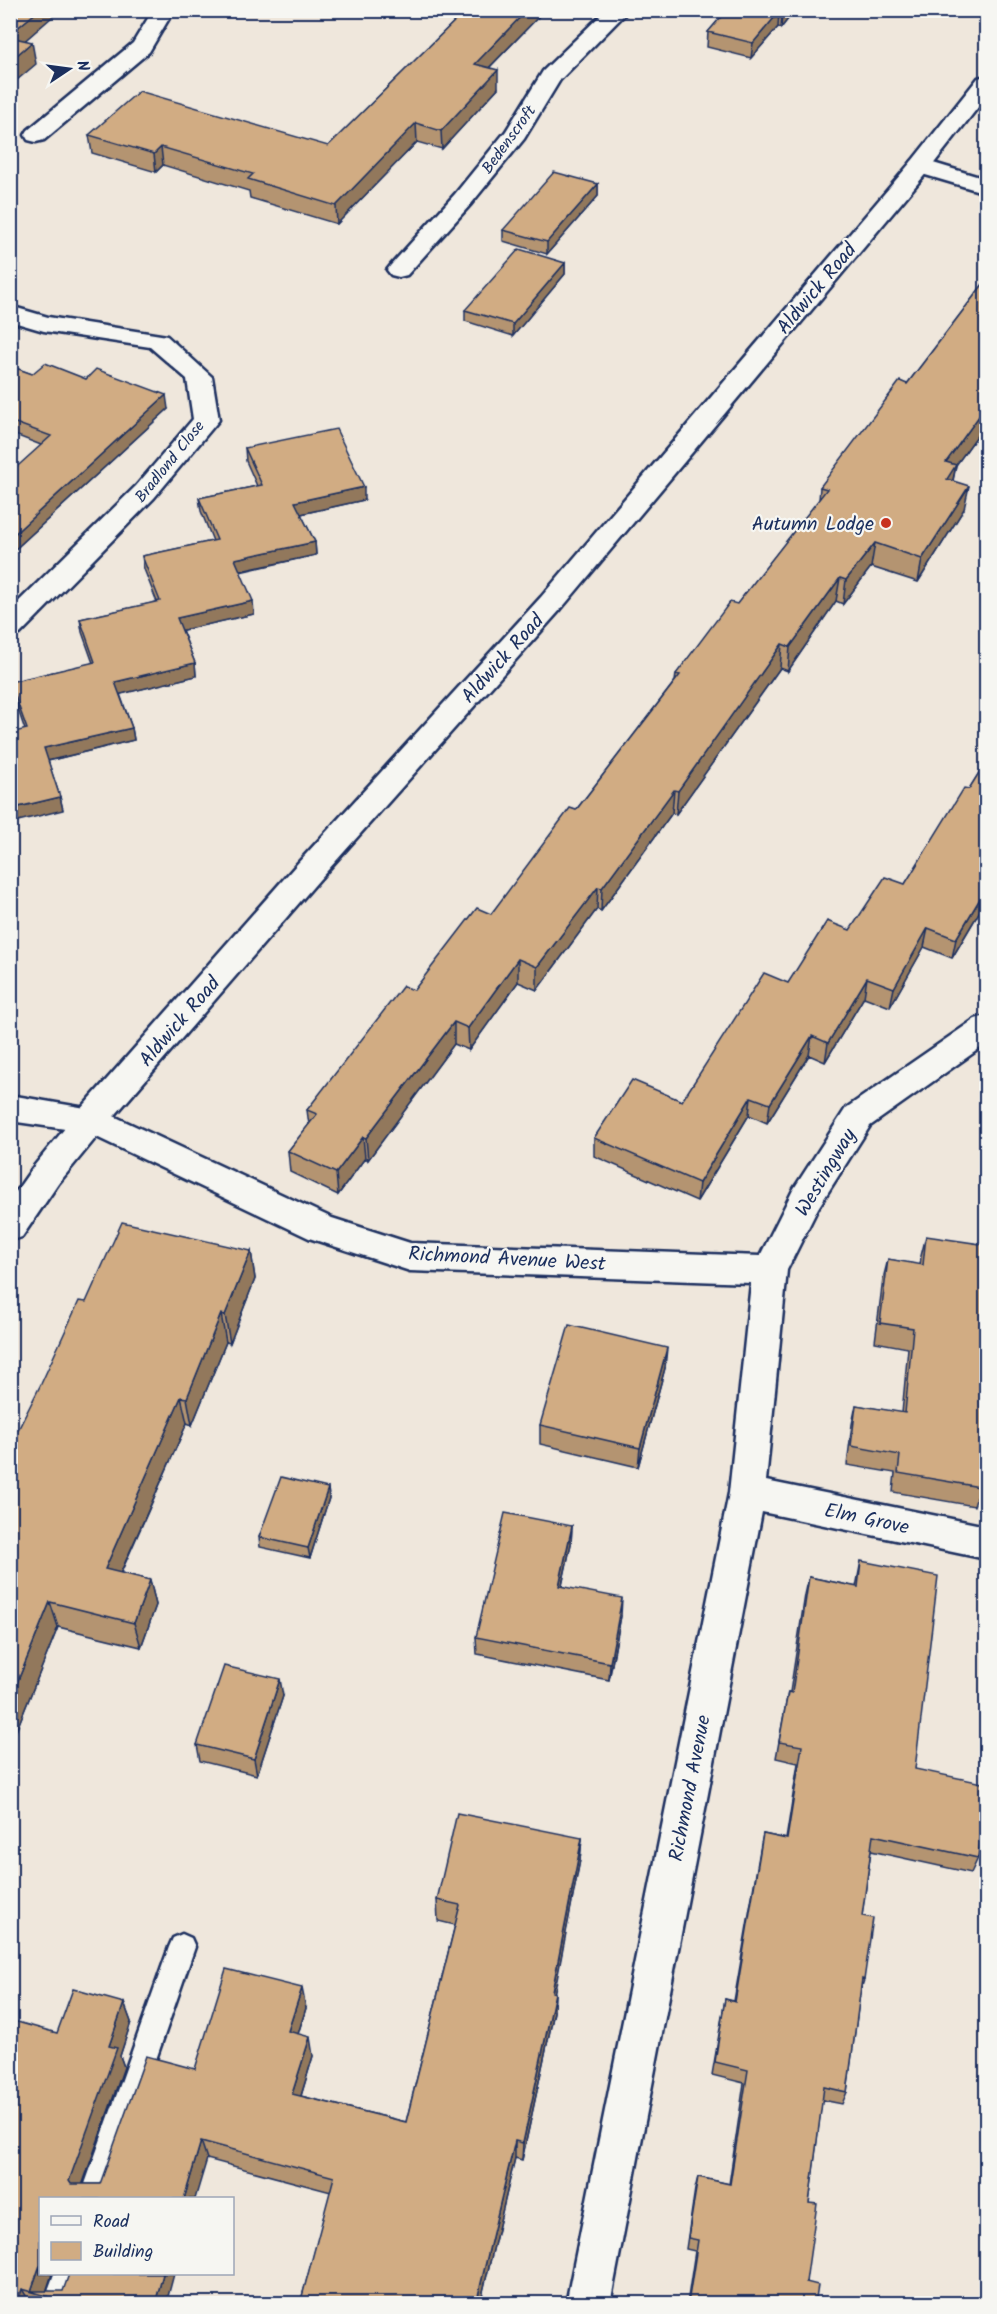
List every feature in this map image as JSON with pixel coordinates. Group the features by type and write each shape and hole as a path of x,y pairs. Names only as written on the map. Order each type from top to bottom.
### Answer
{"street":[{"path":"36,135 141,47 164,10"},
{"name":"Bedenscroft","path":"399,270 463,199 516,134 551,76 619,10"},
{"name":"Aldwick Road","path":"10,1227 46,1175 91,1120 308,872 551,603 920,166 987,83"},
{"path":"920,166 987,186"},
{"name":"Bradlond Close","path":"10,313 44,324 158,341 199,377 206,420 145,492 10,627"},
{"name":"Westingway","path":"770,1270 805,1200 858,1117 987,1028"},
{"name":"Richmond Avenue West","path":"10,1108 91,1120 321,1228 410,1257 770,1270"},
{"name":"Richmond Avenue","path":"588,2304 747,1493 770,1270"},
{"name":"Elm Grove","path":"747,1493 987,1543"}],"lane":[{"path":"95,2197 182,1947"},
{"path":"57,2304 68,2275"}],"building":[{"path":"10,10 39,10 10,34"},
{"path":"466,10 527,10 475,64 498,70 441,131 416,123 336,206 248,179 253,174 161,147 154,154 89,135 139,91 328,146"},
{"path":"727,10 784,10 782,13 779,12 753,43 708,32"},
{"path":"10,37 32,42 10,61"},
{"path":"554,172 598,184 547,242 503,230"},
{"path":"519,249 565,263 513,324 465,310"},
{"path":"987,279 987,363 982,370 987,371 987,405 946,462 956,465 947,479 969,486 922,559 875,543 846,580 840,578 790,647 782,644 678,791 674,790 602,888 598,887 537,967 518,959 468,1028 454,1022 366,1138 363,1137 336,1173 288,1151 317,1114 307,1110 403,986 414,990 477,908 491,914 570,808 576,810 680,675 676,674 730,602 737,604 827,489 820,487 900,381 907,384"},
{"path":"45,363 86,379 96,369 166,395 10,538 10,473 51,436 10,421 10,366 32,374"},
{"path":"336,429 364,487 295,502 315,542 235,559 253,601 177,618 195,663 115,682 132,728 44,748 60,797 10,809 10,733 27,729 10,682 95,662 80,619 160,601 142,556 217,540 199,498 262,485 245,448"},
{"path":"987,760 987,887 956,939 928,928 894,988 867,978 828,1043 812,1036 770,1104 751,1097 699,1183 594,1138 632,1080 682,1101 764,973 788,983 827,921 850,930 885,877 905,884 964,788 969,789"},
{"path":"122,1222 251,1251 225,1315 221,1314 187,1398 181,1397 105,1569 150,1580 134,1623 50,1602 10,1700 10,1446 79,1301 86,1302"},
{"path":"926,1236 987,1245 987,1414 980,1487 898,1473 900,1455 851,1446 856,1405 905,1413 913,1328 880,1323 888,1259 923,1265"},
{"path":"569,1325 667,1348 640,1448 540,1425"},
{"path":"281,1477 328,1488 308,1548 259,1537"},
{"path":"505,1513 572,1526 559,1586 622,1598 610,1663 476,1637"},
{"path":"861,1561 938,1576 915,1769 987,1784 978,1858 873,1835 862,1916 873,1918 864,1980 862,1979 847,2092 824,2087 809,2203 817,2204 806,2282 818,2285 815,2304 688,2304 698,2240 688,2238 698,2177 730,2184 748,2070 715,2062 725,1999 735,2002 763,1834 787,1839 802,1746 779,1742 788,1692 792,1693 809,1577 858,1587"},
{"path":"224,1666 280,1679 254,1759 197,1745"},
{"path":"457,1813 582,1838 552,1992 555,1993 523,2143 515,2141 476,2304 300,2304 334,2177 201,2141 185,2197 39,2197 39,2268 31,2291 63,2291 69,2275 163,2275 155,2304 75,2304 22,2289 17,2304 10,2304 10,2020 57,2033 73,1989 124,2003 109,2046 117,2048 69,2181 71,2184 100,2184 146,2056 195,2069 226,1969 302,1988 288,2031 310,2037 292,2094 406,2122 460,1905 437,1900"}],"place":[{"name":"Autumn Lodge","path":"886,523"}]}
